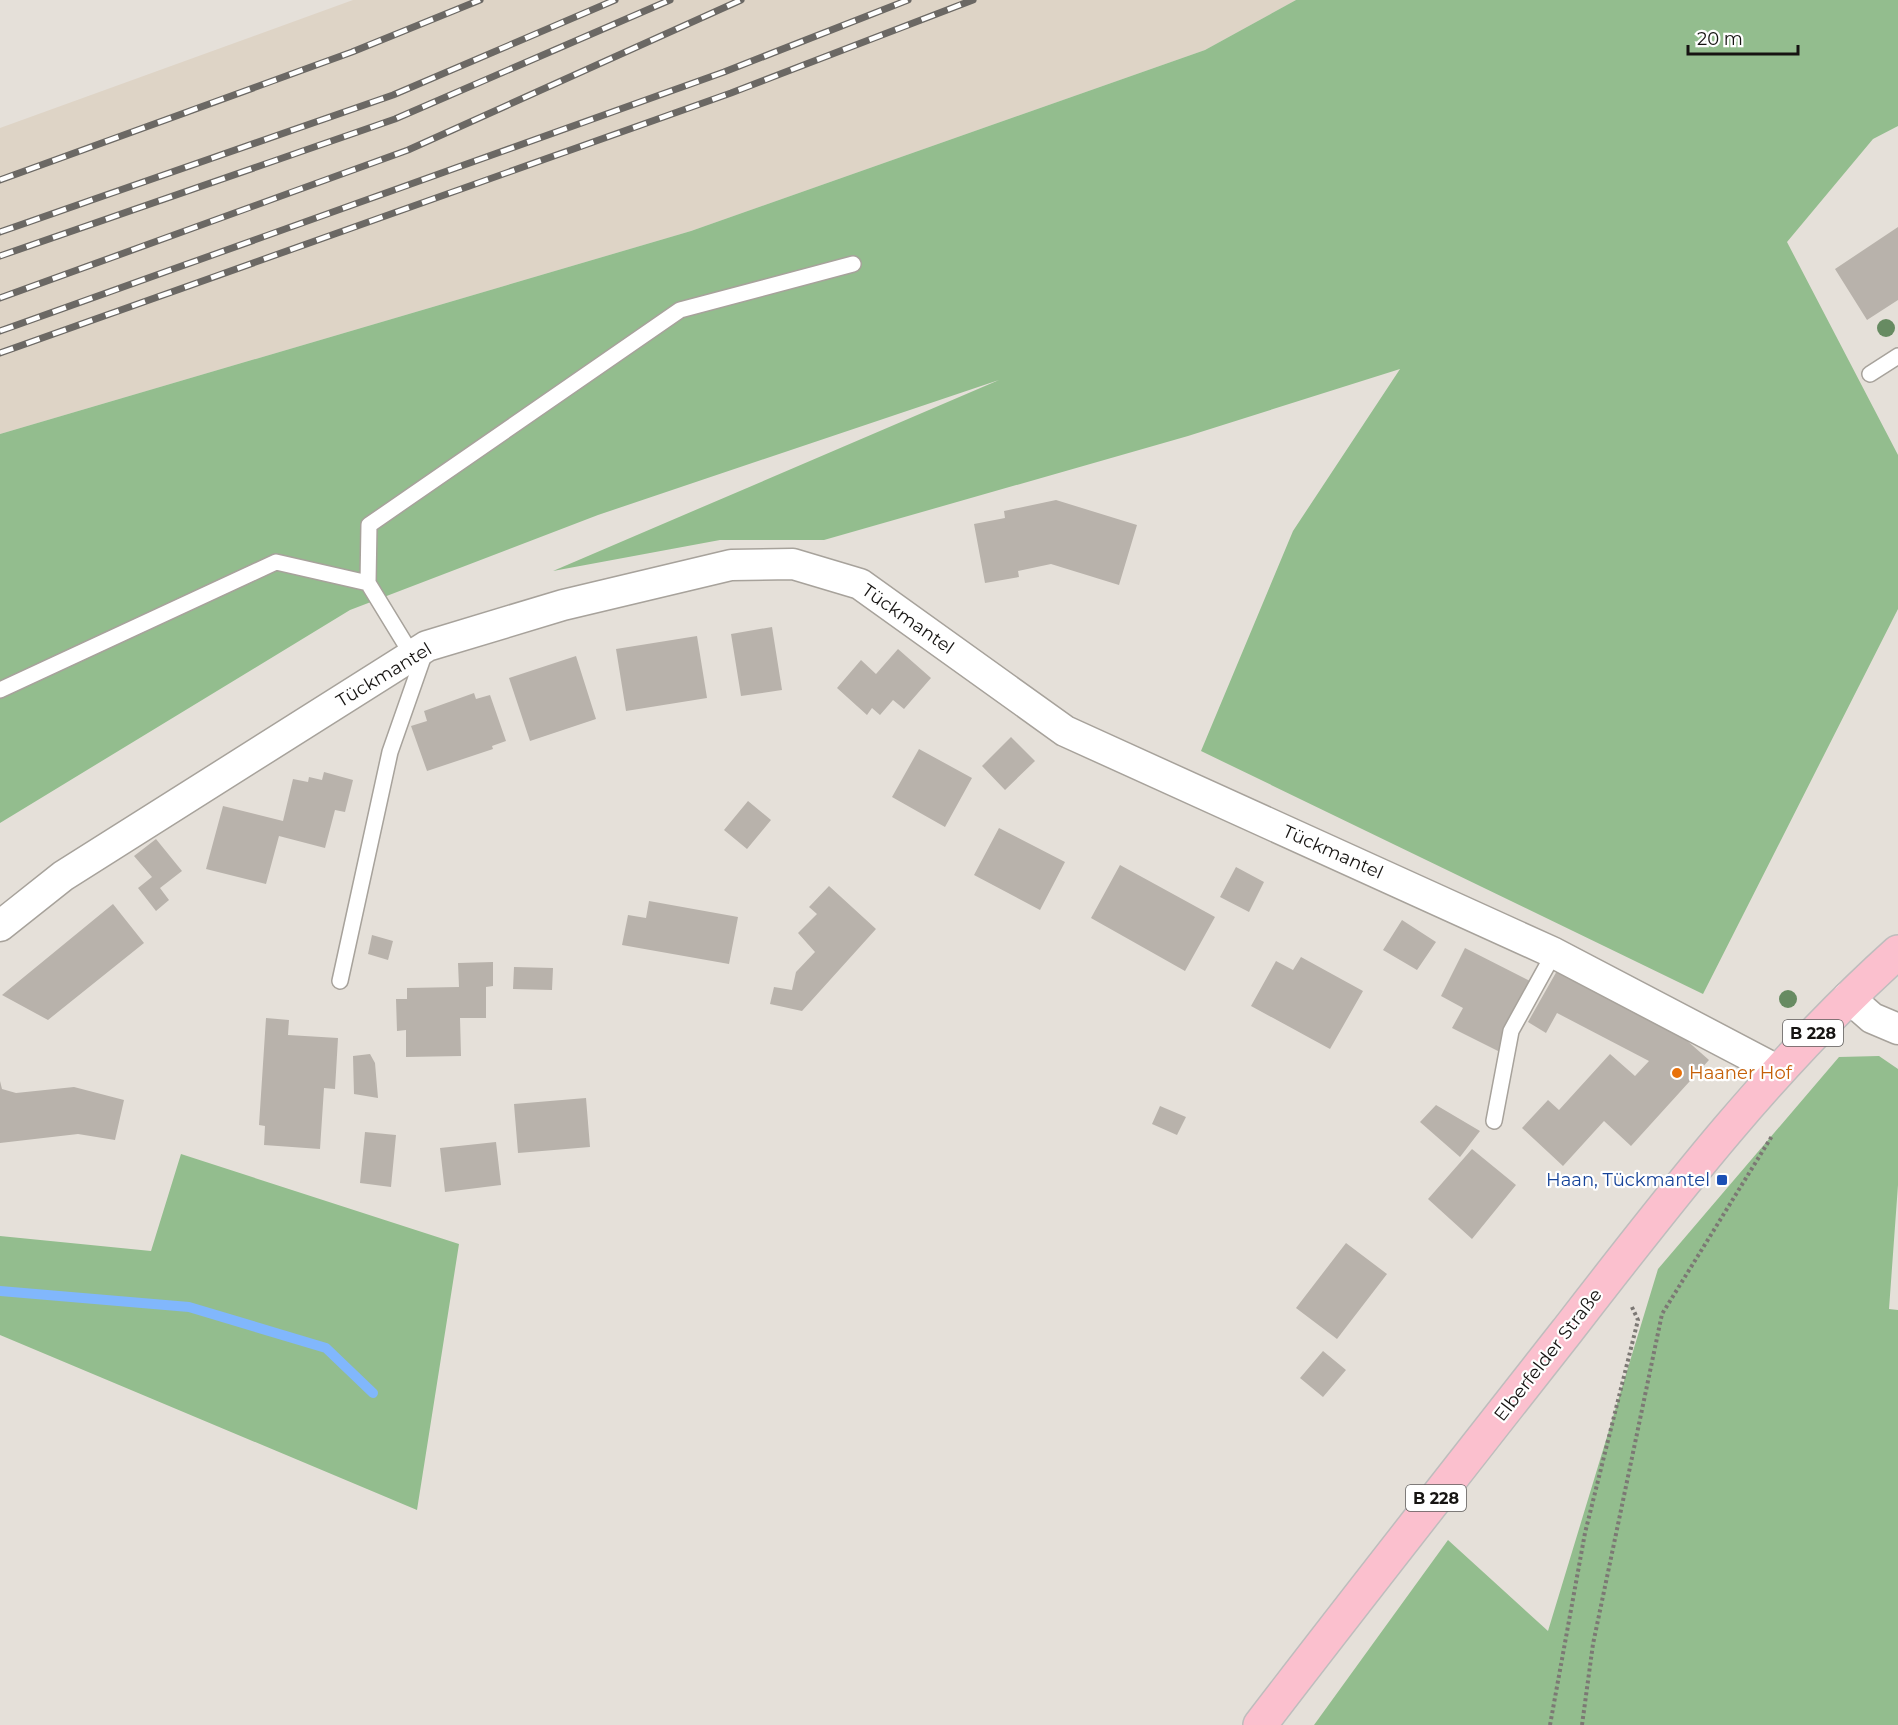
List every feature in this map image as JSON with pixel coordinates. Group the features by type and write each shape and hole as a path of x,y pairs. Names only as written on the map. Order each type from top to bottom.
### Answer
{"main road":[{"name":"B 228","path":"1848,997 1898,952"},
{"name":"Elberfelder Straße","path":"1260,1725 1699,1162 1777,1070 1848,997"}],"street":[{"name":"Tückmantel","path":"0,926 63,876 419,651 564,605 731,565 794,564 860,584 1065,730 1554,953 1777,1070"},
{"path":"1848,997 1872,1018 1898,1029"}],"lane":[{"path":"340,981 390,752 419,651 368,583 369,525 680,310 853,264"},
{"path":"1870,374 1898,356"},
{"path":"0,690 276,562 368,583"},
{"path":"1494,1121 1511,1031 1554,953"}],"path":[{"path":"1582,1725 1593,1644 1662,1314 1778,1127"},
{"path":"1550,1725 1585,1533 1638,1320 1613,1272"}],"shaded area":[{"path":"353,0 1296,0 1205,50 691,231 0,434 0,128"}],"green space":[{"path":"1296,0 1898,0 1898,126 1873,139 1787,242 1898,455 1898,609 1703,994 1201,751 1293,531 1400,369 1188,436 824,540 720,540 553,571 999,380 598,515 350,610 0,823 0,434 691,231 1205,50"},
{"path":"1879,1056 1898,1069 1898,1185 1889,1309 1898,1310 1898,1725 1314,1725 1448,1540 1548,1631 1658,1269 1839,1057"},
{"path":"181,1154 459,1244 417,1510 0,1335 0,1236 151,1251"}],"building":[{"path":"1898,227 1898,300 1867,320 1835,269"},
{"path":"1056,500 1137,525 1119,585 1051,564 1018,571 1019,577 985,583 974,524 1005,518 1004,511"},
{"path":"772,627 782,690 741,696 731,634"},
{"path":"697,636 707,698 626,711 616,649"},
{"path":"898,649 931,678 904,709 893,700 880,715 872,708 867,715 837,688 861,660 876,674"},
{"path":"576,656 596,719 530,741 509,678"},
{"path":"474,693 476,699 490,695 506,741 492,746 493,749 427,771 411,726 427,721 424,711"},
{"path":"1011,737 1035,761 1005,790 982,766"},
{"path":"919,749 972,778 945,827 892,797"},
{"path":"324,772 353,780 345,812 335,810 325,848 279,836 266,884 206,869 223,806 283,821 293,779 308,782 309,777 322,780"},
{"path":"748,801 771,820 747,849 724,830"},
{"path":"999,828 1065,862 1040,910 974,875"},
{"path":"156,839 182,871 160,888 169,900 156,911 138,888 152,877 134,856"},
{"path":"1120,865 1215,917 1185,971 1091,918"},
{"path":"1236,867 1264,882 1249,912 1220,897"},
{"path":"829,886 876,929 802,1011 770,1004 774,987 792,990 796,972 815,952 798,933 817,914 809,907"},
{"path":"649,901 738,917 729,964 622,945 628,915 646,918"},
{"path":"113,904 144,943 48,1020 2,995"},
{"path":"1402,920 1436,942 1417,970 1383,950"},
{"path":"372,935 393,941 388,960 368,954"},
{"path":"1465,948 1532,982 1500,1052 1452,1028 1463,1008 1441,996"},
{"path":"1301,957 1363,991 1330,1049 1251,1006 1276,961 1293,970"},
{"path":"493,962 493,986 486,987 486,1018 460,1018 461,1056 406,1057 406,1030 397,1031 396,999 407,999 407,988 459,987 458,963"},
{"path":"514,967 553,968 552,990 513,989"},
{"path":"1558,969 1676,1031 1709,1060 1631,1146 1604,1121 1563,1166 1522,1128 1548,1100 1559,1110 1610,1054 1635,1076 1649,1061 1557,1013 1546,1033 1528,1022"},
{"path":"266,1018 289,1020 288,1035 338,1038 335,1089 324,1088 320,1149 264,1145 265,1126 259,1125"},
{"path":"370,1054 375,1063 378,1098 354,1094 353,1056"},
{"path":"0,1081 2,1089 16,1093 74,1087 124,1100 115,1140 78,1134 0,1143"},
{"path":"586,1098 590,1147 518,1153 514,1104"},
{"path":"1436,1105 1480,1131 1460,1157 1420,1122"},
{"path":"1160,1106 1186,1117 1177,1135 1152,1124"},
{"path":"365,1132 396,1135 391,1187 360,1183"},
{"path":"496,1142 501,1185 445,1192 440,1148"},
{"path":"1472,1149 1516,1185 1472,1239 1428,1199"},
{"path":"1346,1243 1387,1274 1337,1339 1296,1308"},
{"path":"1323,1351 1346,1370 1323,1397 1300,1378"}],"waterway":[{"path":"0,1291 189,1307 326,1348 373,1393"}],"railway":[{"path":"0,180 352,52 480,0"},
{"path":"0,232 393,95 615,0"},
{"path":"0,256 395,119 670,0"},
{"path":"0,298 408,150 741,0"},
{"path":"0,331 724,72 908,0"},
{"path":"0,353 731,93 973,0"}],"place":[{"name":"Haaner Hof","path":"1677,1073"},
{"name":"Haan, Tückmantel","path":"1722,1180"}]}
